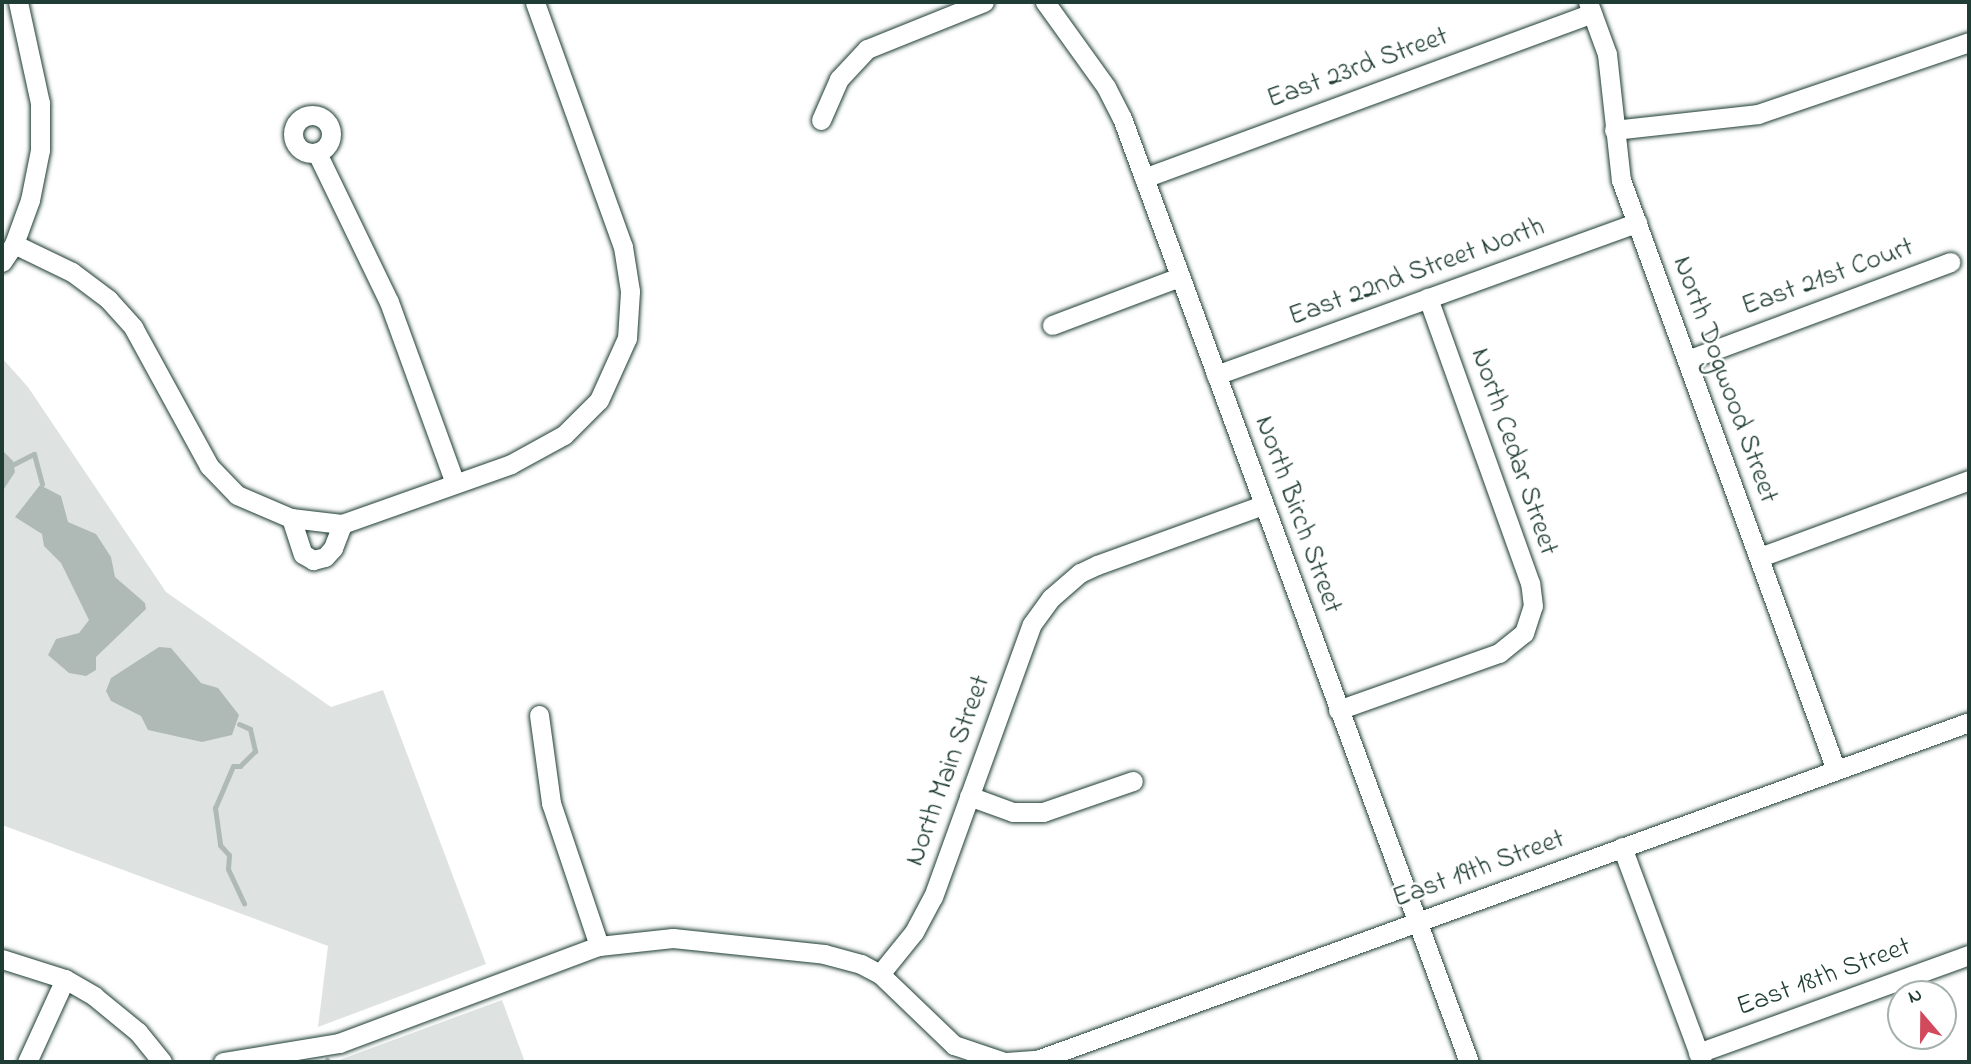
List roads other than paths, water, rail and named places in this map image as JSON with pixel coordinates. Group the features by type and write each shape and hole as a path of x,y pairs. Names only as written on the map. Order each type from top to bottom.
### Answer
{"street":[{"path":"2,262 15,244 30,200 40,150 40,103 19,2"},
{"path":"15,244 72,272 108,299 132,327 209,466 237,495 291,518 342,524 511,464 564,435 599,400 615,371 628,338 630,291 623,247 536,2"},
{"path":"821,120 839,79 867,49 984,2"},
{"name":"North Birch Street","path":"1045,2 1105,87 1144,178 1469,1062"},
{"name":"East 23rd Street","path":"1144,178 1590,8"},
{"name":"North Dogwood Street","path":"1590,8 1606,54 1621,180 1836,771"},
{"path":"1614,130 1758,114 1969,42"},
{"path":"317,153 389,302 455,483"},
{"name":"East 22nd Street North","path":"1216,375 1637,223"},
{"name":"East 21st Court","path":"1687,360 1950,262"},
{"path":"1052,325 1180,277"},
{"name":"North Cedar Street","path":"1338,710 1499,653 1515,643 1527,626 1533,606 1530,583 1428,298"},
{"path":"1760,557 1969,480"},
{"name":"North Main Street","path":"880,974 925,914 1032,624 1065,584 1097,565 1263,505"},
{"path":"291,518 303,554 313,560 325,557 333,548 342,524"},
{"path":"539,715 551,803 599,946"},
{"name":"East 19th Street","path":"880,974 934,1031 967,1057 1005,1062 1037,1059 1969,722"},
{"path":"969,796 1013,812 1043,812 1133,781"},
{"path":"1622,847 1700,1058"},
{"path":"223,1062 339,1043 599,946 673,938 824,954 880,974"},
{"name":"East 18th Street","path":"1700,1058 1969,954"},
{"path":"2,959 65,979 130,1026 162,1062"},
{"path":"27,1062 65,979"}],"waterway":[{"path":"10,466 34,454 42,484"},
{"path":"239,724 250,729 255,751 240,766 233,766 215,808 220,845 229,855 228,869 244,904"}]}
